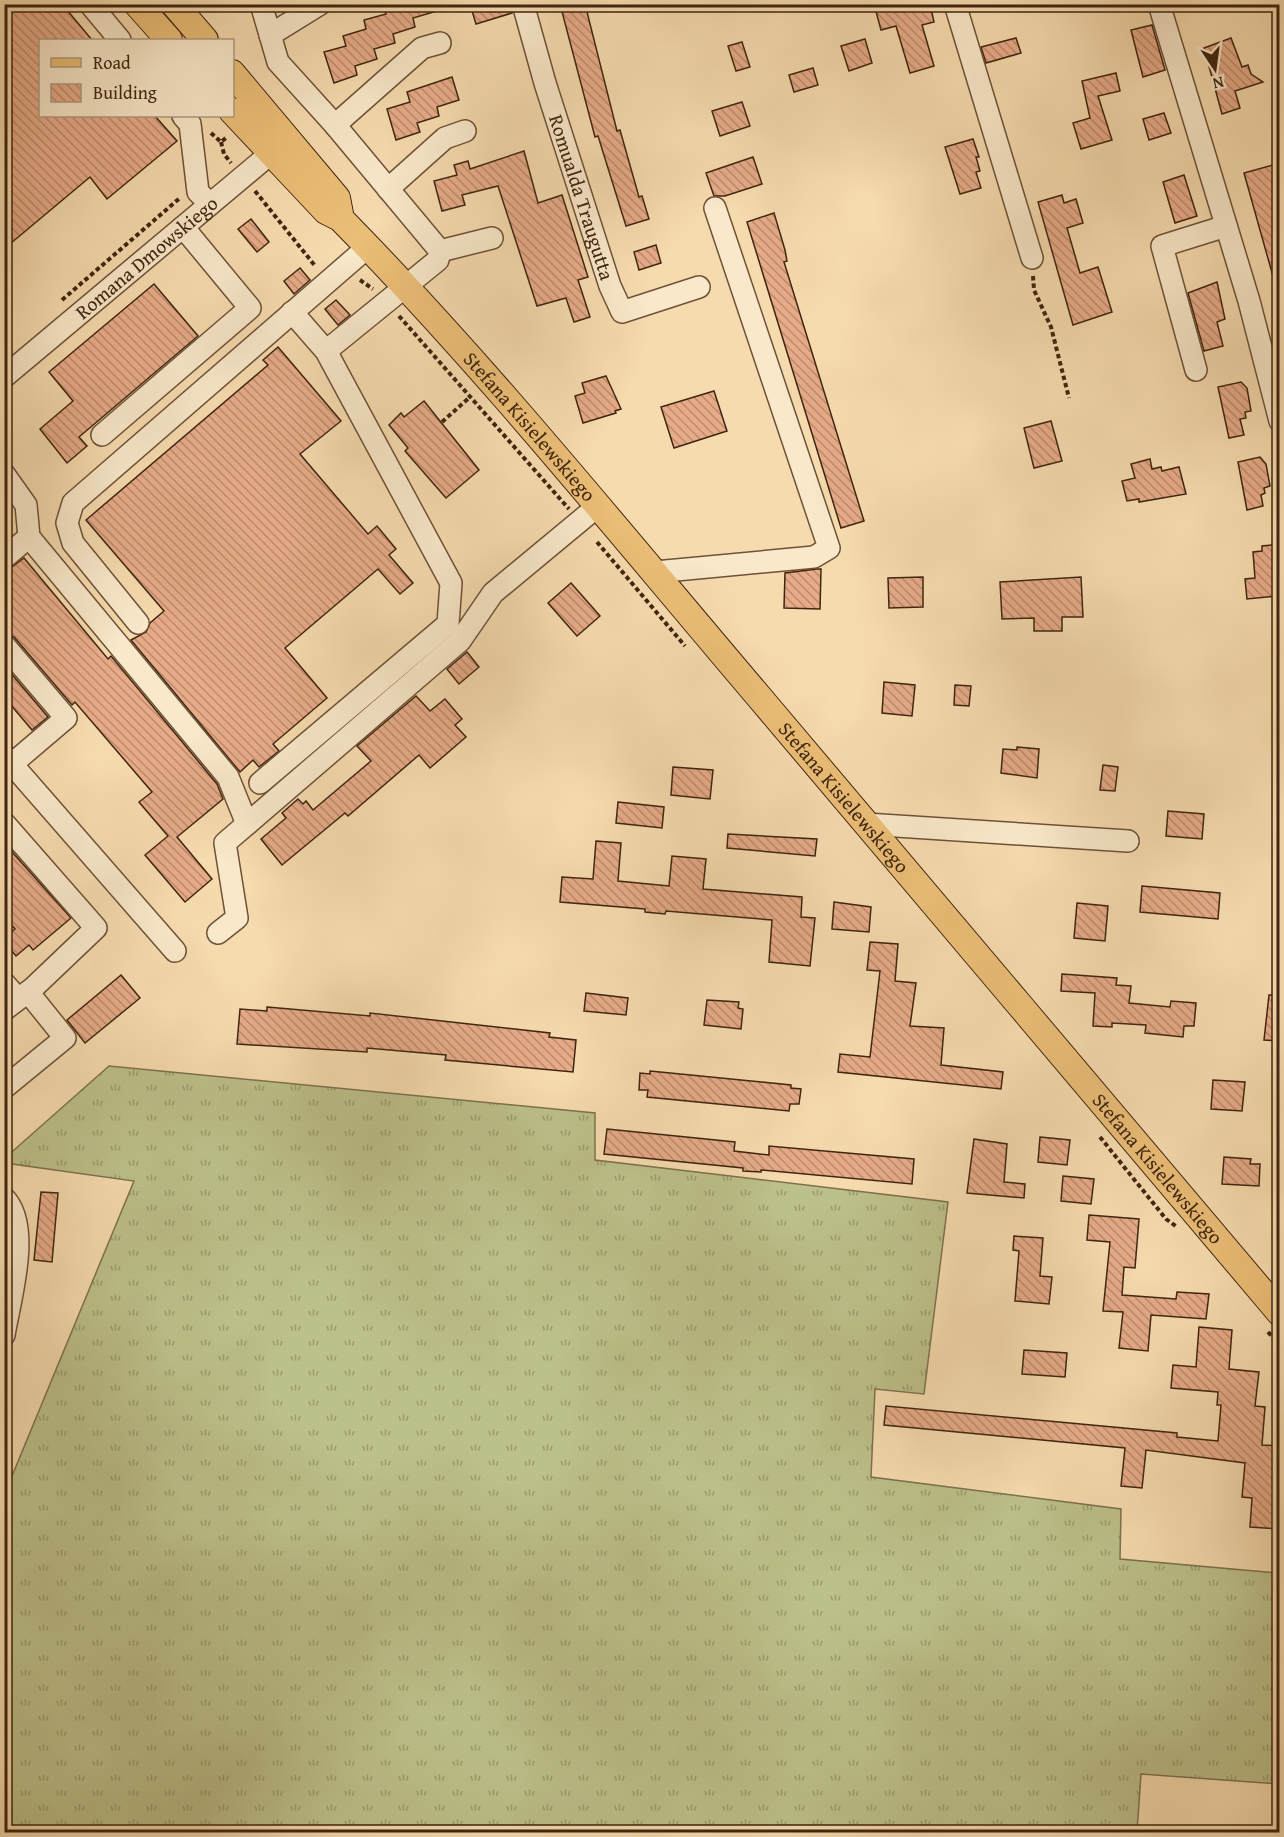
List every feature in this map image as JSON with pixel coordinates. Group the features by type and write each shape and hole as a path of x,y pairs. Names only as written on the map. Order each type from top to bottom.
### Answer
{"main road":[{"path":"137,4 168,39"},
{"path":"174,4 204,39"},
{"name":"Stefana Kisielewskiego","path":"234,77 279,146 326,211 340,218 406,285 589,514 655,572 866,824 1273,1321"},
{"name":"Stefana Kisielewskiego","path":"233,121 279,146"}],"street":[{"path":"90,4 119,39"},
{"path":"261,4 278,62 335,125 440,250"},
{"path":"270,35 320,4"},
{"name":"Romualda Traugutta","path":"523,4 545,83 610,286 622,312 699,287"},
{"path":"955,4 1032,258"},
{"path":"1160,4 1249,301 1280,421"},
{"path":"335,125 422,48 440,43"},
{"path":"184,117 190,124 198,192 210,204"},
{"path":"388,189 445,138 465,131"},
{"name":"Romana Dmowskiego","path":"4,377 279,146"},
{"path":"655,572 814,557 830,548 715,208"},
{"path":"1196,370 1162,246 1226,226"},
{"path":"102,435 250,308 183,228"},
{"path":"440,250 492,238"},
{"path":"138,623 73,543 67,523 73,503 369,246"},
{"path":"326,351 438,260 440,250"},
{"path":"260,783 448,624 451,583 326,351 292,312"},
{"path":"4,474 26,505 29,537 228,777 247,824"},
{"path":"218,933 237,918 225,843 460,641 493,593 589,514"},
{"path":"4,558 29,537"},
{"path":"4,645 66,718 8,759 175,951"},
{"path":"4,823 96,928 17,1000"},
{"path":"866,824 1128,841"},
{"path":"4,983 17,1000 65,1038 4,1088"},
{"path":"4,1198 10,1204 20,1235 4,1335"}],"path":[{"path":"221,142 233,121"},
{"path":"207,133 214,134 221,142 224,154 236,168"},
{"path":"249,184 339,292 351,281 361,280 385,301 470,397 589,514 687,648"},
{"path":"58,304 182,196"},
{"path":"1032,258 1034,290 1051,327 1069,398"},
{"path":"442,422 470,397"},
{"path":"1095,1131 1166,1219 1179,1228"},
{"path":"1273,1321 1280,1346"}],"green space":[{"path":"109,1066 595,1113 595,1160 948,1202 924,1394 875,1389 871,1477 1121,1509 1120,1559 1279,1573 1279,1784 1141,1774 1137,1832 5,1832 5,1493 134,1181 5,1163 5,1158"}],"building":[{"path":"4,4 62,4 91,39 39,39 39,117 156,117 177,141 107,199 90,177 4,249"},
{"path":"383,4 444,4 444,9 413,18 415,27 393,34 395,43 374,49 377,59 355,66 357,75 334,83 324,52 346,46 343,36 366,29 364,20 386,14"},
{"path":"470,4 511,4 512,13 476,24"},
{"path":"560,4 585,4 617,131 620,130 639,197 642,196 649,219 626,226 598,136 595,137"},
{"path":"874,4 930,4 934,22 922,25 934,66 910,73 896,26 881,30"},
{"path":"1152,25 1165,70 1143,77 1131,30"},
{"path":"1016,38 1021,53 986,63 981,47"},
{"path":"1231,38 1242,67 1248,65 1251,74 1263,82 1235,91 1240,108 1222,114 1204,48"},
{"path":"865,39 872,63 849,71 841,46"},
{"path":"742,42 750,67 736,71 728,46"},
{"path":"813,68 818,85 794,92 789,75"},
{"path":"1116,73 1120,91 1098,96 1112,140 1081,149 1073,123 1090,118 1082,81"},
{"path":"452,77 459,100 437,107 439,116 417,123 420,132 396,140 387,109 410,102 407,92"},
{"path":"742,102 750,126 720,136 712,111"},
{"path":"1164,113 1171,133 1149,140 1143,119"},
{"path":"973,139 979,157 976,157 980,171 976,172 981,188 960,194 945,147"},
{"path":"524,151 538,203 562,195 588,277 578,280 590,317 574,322 566,298 537,306 498,186 462,195 465,205 442,211 434,181 457,175 454,165 468,161 470,169"},
{"path":"753,157 762,184 725,196 714,196 706,173"},
{"path":"1280,163 1280,287 1276,287 1244,173"},
{"path":"1184,175 1197,216 1175,223 1163,182"},
{"path":"1062,195 1064,203 1076,199 1083,223 1067,228 1080,273 1098,267 1112,312 1073,325 1038,202"},
{"path":"774,213 785,250 787,261 784,262 864,521 841,528 747,222"},
{"path":"251,219 269,242 257,252 238,229"},
{"path":"656,245 661,263 639,270 634,252"},
{"path":"300,268 310,280 294,294 284,281"},
{"path":"1217,282 1225,319 1217,322 1223,346 1204,351 1188,293"},
{"path":"154,284 198,336 79,437 87,446 67,463 40,429 73,401 49,372"},
{"path":"336,300 350,315 338,325 325,309"},
{"path":"278,347 341,421 300,454 368,534 377,526 396,549 389,555 413,583 400,594 378,569 285,648 327,698 273,744 279,751 259,767 253,760 240,772 131,640 146,632 150,623 164,611 86,520 268,365 263,360"},
{"path":"606,376 621,409 615,411 616,413 583,423 575,396 585,393 582,383"},
{"path":"1241,382 1247,388 1251,411 1245,412 1246,418 1240,419 1244,435 1229,438 1218,387"},
{"path":"714,391 727,431 674,448 661,407"},
{"path":"424,401 479,470 446,498 405,451 408,448 389,425 401,413 404,417"},
{"path":"1051,421 1062,461 1034,468 1024,428"},
{"path":"1260,457 1266,464 1270,486 1264,488 1265,493 1261,495 1263,506 1247,510 1238,462"},
{"path":"1150,459 1152,469 1161,467 1162,471 1179,467 1186,494 1139,502 1139,499 1127,501 1122,481 1135,478 1131,464"},
{"path":"1280,544 1278,596 1247,599 1245,579 1255,578 1253,552 1262,551 1262,546"},
{"path":"24,558 108,659 111,656 217,784 223,799 177,837 212,879 185,902 145,855 168,836 139,802 152,792 75,702 72,705 14,637 4,633 4,573"},
{"path":"821,569 820,609 784,608 785,573"},
{"path":"923,577 923,607 889,608 888,578"},
{"path":"1081,577 1083,617 1062,617 1062,631 1034,631 1034,618 1002,619 1000,582"},
{"path":"571,583 600,616 577,636 548,603"},
{"path":"467,652 479,667 459,684 447,669"},
{"path":"4,665 48,717 32,730 4,697"},
{"path":"884,682 915,685 912,716 882,713"},
{"path":"955,685 971,686 969,706 954,705"},
{"path":"416,696 430,711 445,699 462,719 455,725 466,737 430,768 419,755 348,816 345,813 282,865 261,839 286,818 282,813 298,799 303,804 306,801 313,810 371,761 357,746"},
{"path":"1017,747 1039,749 1037,778 1001,773 1003,749 1017,750"},
{"path":"1103,765 1118,767 1115,791 1100,790"},
{"path":"673,767 713,770 710,799 671,795"},
{"path":"618,802 664,807 662,828 616,823"},
{"path":"1168,811 1204,814 1202,839 1166,836"},
{"path":"728,834 817,839 815,856 727,848"},
{"path":"596,841 621,843 618,881 669,886 672,856 706,859 703,889 802,897 801,917 815,918 810,966 769,962 772,920 666,911 665,914 645,912 645,909 560,902 562,877 593,879"},
{"path":"4,843 71,918 33,950 29,945 16,956 4,942 4,938 15,929 4,916"},
{"path":"1142,886 1220,893 1218,919 1140,912"},
{"path":"834,902 871,907 869,932 832,929"},
{"path":"1077,903 1108,906 1105,941 1074,938"},
{"path":"870,942 898,944 895,981 916,983 910,1026 944,1028 941,1065 1003,1072 1001,1089 838,1072 840,1054 870,1057 880,971 867,970"},
{"path":"1062,974 1117,978 1116,985 1131,986 1129,1003 1170,1007 1171,1001 1196,1003 1194,1026 1184,1026 1183,1037 1145,1033 1146,1025 1112,1023 1112,1027 1093,1026 1095,993 1061,991"},
{"path":"121,975 140,998 85,1043 67,1020"},
{"path":"586,993 628,998 626,1015 584,1011"},
{"path":"1269,995 1280,995 1280,1041 1264,1040"},
{"path":"707,1000 739,1002 738,1008 743,1009 741,1029 704,1025"},
{"path":"267,1007 370,1016 370,1013 550,1033 549,1037 576,1040 573,1072 445,1060 446,1055 367,1048 367,1052 237,1044 240,1009 267,1011"},
{"path":"650,1071 791,1085 791,1088 801,1089 799,1104 790,1104 789,1111 647,1097 648,1090 639,1090 640,1073 650,1074"},
{"path":"1213,1080 1245,1082 1242,1111 1211,1109"},
{"path":"607,1129 735,1142 734,1151 769,1155 769,1146 914,1159 912,1184 761,1170 761,1172 743,1171 743,1168 604,1154"},
{"path":"1040,1137 1070,1140 1067,1165 1038,1162"},
{"path":"974,1139 1007,1144 1004,1182 1025,1184 1024,1198 967,1193"},
{"path":"1224,1157 1251,1159 1250,1164 1260,1164 1259,1186 1222,1184"},
{"path":"1063,1176 1094,1179 1091,1204 1061,1201"},
{"path":"41,1192 58,1193 52,1262 34,1260"},
{"path":"1089,1215 1139,1219 1135,1268 1124,1267 1122,1295 1176,1299 1177,1292 1209,1294 1206,1319 1151,1315 1148,1351 1119,1348 1123,1312 1103,1311 1110,1242 1087,1240"},
{"path":"1014,1236 1043,1238 1040,1276 1052,1277 1049,1304 1015,1301 1019,1251 1013,1250"},
{"path":"1199,1327 1232,1330 1229,1369 1259,1372 1255,1406 1265,1407 1262,1445 1280,1446 1275,1514 1280,1515 1279,1529 1250,1527 1252,1498 1242,1497 1245,1463 1146,1450 1142,1488 1121,1486 1125,1448 884,1425 886,1406 1177,1433 1177,1437 1218,1441 1221,1405 1217,1405 1218,1392 1171,1388 1173,1365 1196,1367"},
{"path":"1024,1350 1067,1353 1065,1377 1022,1374"}]}
